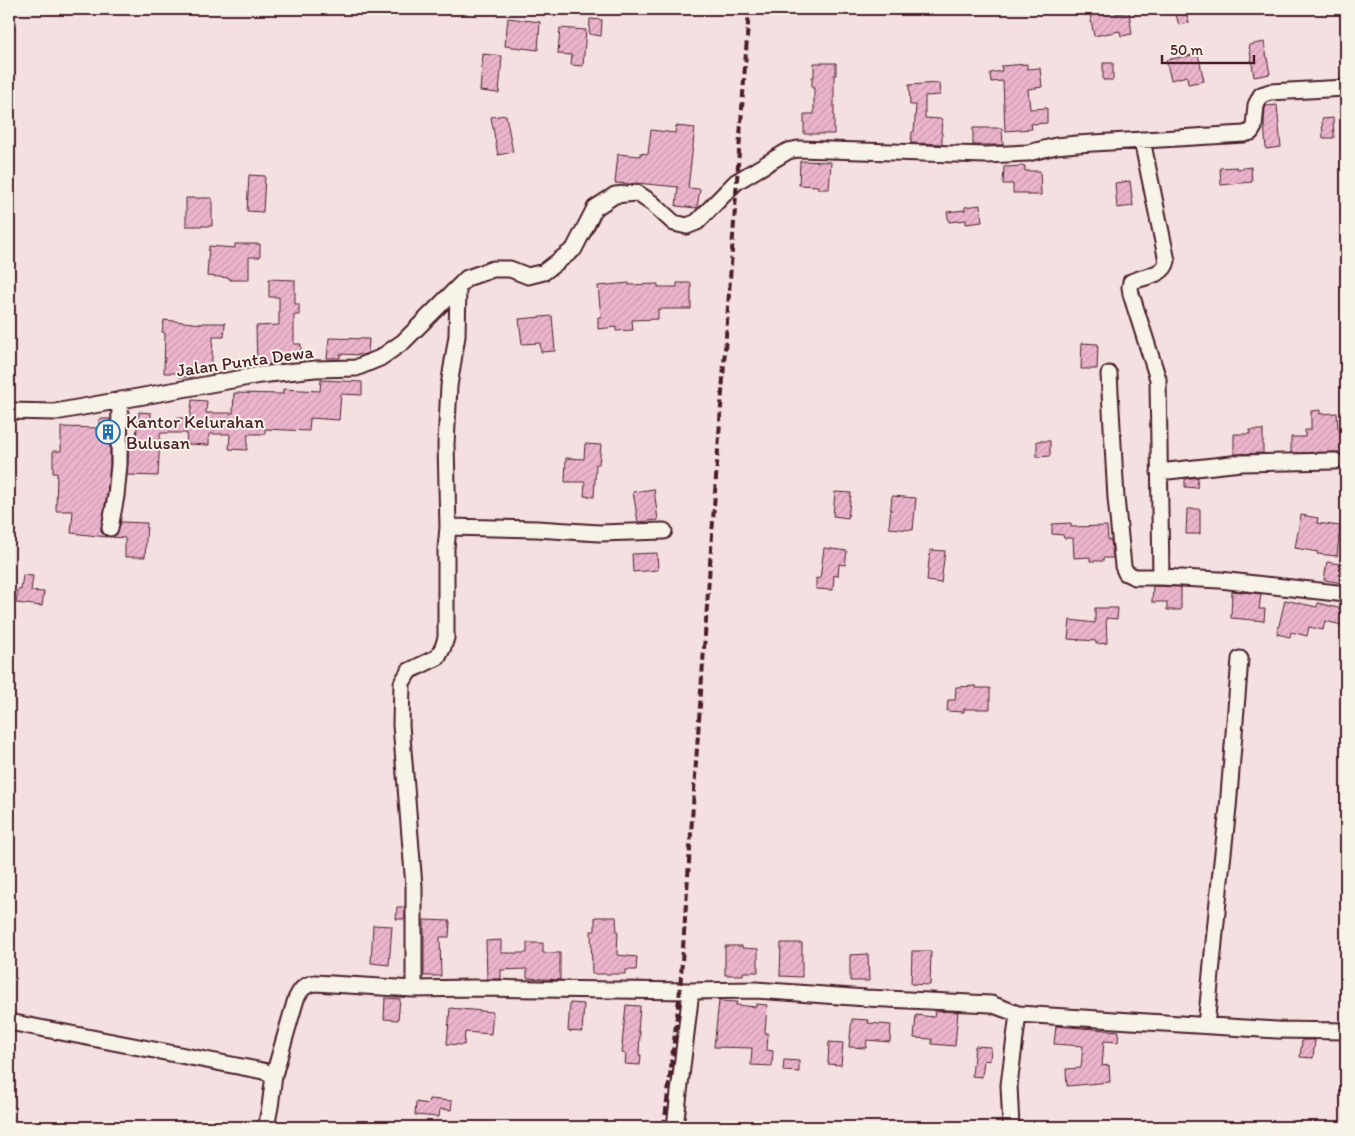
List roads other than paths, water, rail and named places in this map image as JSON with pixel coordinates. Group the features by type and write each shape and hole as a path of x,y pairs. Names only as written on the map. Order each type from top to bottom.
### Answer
{"street":[{"name":"Jalan Punta Dewa","path":"9,411 55,412 260,375 315,369 356,368 380,358 403,342 467,278 493,270 510,269 528,276 544,272 574,248 595,208 615,195 637,193 674,222 687,226 697,222 736,182 788,151 798,148 986,155 1028,153 1056,146 1244,134 1251,132 1254,128 1256,105 1261,95 1270,92 1346,88"},
{"path":"1142,140 1167,261 1166,268 1161,272 1132,282 1130,287 1158,379 1161,577"},
{"path":"414,989 414,886 402,725 402,683 408,672 438,657 444,647 446,638 446,549 448,528 446,444 448,386 457,336 458,287"},
{"path":"1109,374 1116,498 1123,566 1126,573 1135,576 1220,580 1346,594"},
{"path":"110,528 119,465 120,400"},
{"path":"1159,472 1241,463 1335,461"},
{"path":"448,528 537,529 599,533 664,530"},
{"path":"1206,1026 1228,808 1240,658"},
{"path":"266,1127 274,1075 296,999 302,988 308,984 316,983 414,989 754,990 991,1004 1018,1014 1277,1030 1346,1031"},
{"path":"675,1127 691,991"},
{"path":"1011,1127 1009,1085 1018,1014"},
{"path":"9,1022 263,1071 274,1075"}],"railway":[{"path":"664,1127 680,990 749,9"}],"place":[{"name":"Kantor Kelurahan Bulusan","path":"108,432"}]}
